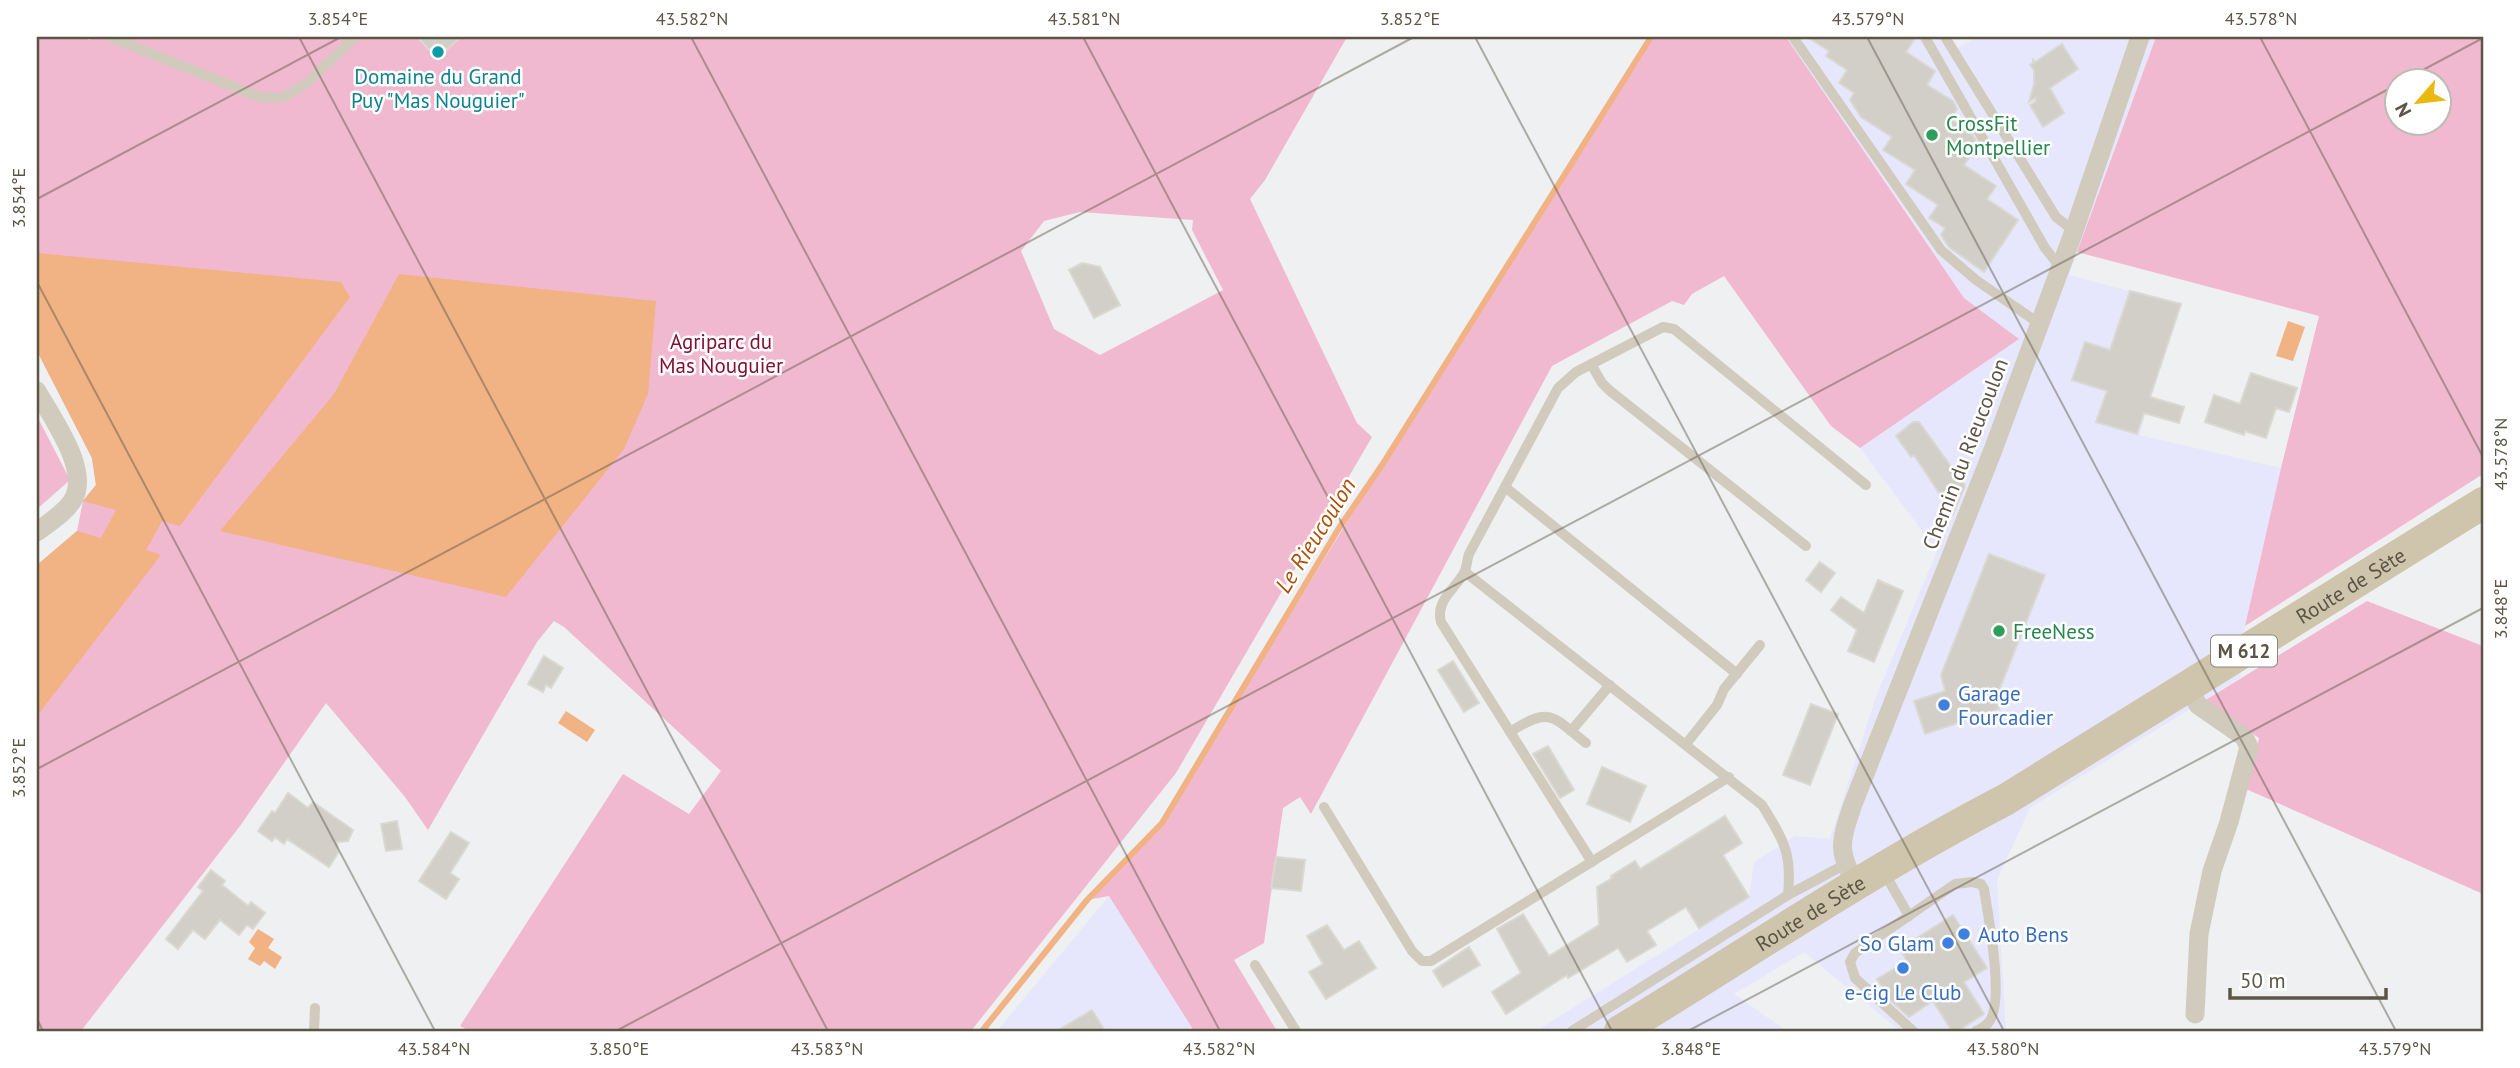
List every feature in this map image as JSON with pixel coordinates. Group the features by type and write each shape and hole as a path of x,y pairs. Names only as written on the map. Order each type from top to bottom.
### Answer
{"main road":[{"name":"Route de Sète","path":"1620,1031 1850,874 1932,838 2005,800 2483,503"},
{"name":"Route de Sète","path":"1648,1029 1889,881 1940,848 2005,800"}],"street":[{"name":"Chemin du Rieucoulon","path":"1850,874 1843,836 1853,804 1993,450 2074,231 2140,37"},
{"path":"37,391 68,447 77,470 78,481 74,499 37,533"},
{"path":"2188,687 2198,705 2244,737 2249,747 2230,821 2212,871 2199,934 2195,1014"}],"lane":[{"path":"110,37 262,98 284,97 307,83 355,37"},
{"path":"1793,37 1941,250 1976,280 2040,324"},
{"path":"1926,37 2045,248 2061,267"},
{"path":"1945,37 2056,217 2074,231"},
{"path":"1592,862 1441,622 1440,607 1465,572 1469,554 1558,388 1576,372 1663,327 1674,329 1866,485"},
{"path":"1591,364 1609,390 1806,546"},
{"path":"1504,487 1737,674"},
{"path":"1465,572 1762,805 1785,843 1791,868 1788,895"},
{"path":"1686,744 1717,705 1724,689 1760,645"},
{"path":"1571,732 1610,684"},
{"path":"1510,732 1540,716 1553,718 1586,743"},
{"path":"1324,807 1412,951 1422,961 1431,961 1729,777"},
{"path":"1572,1031 1788,895 1850,874"},
{"path":"1889,881 1909,916"},
{"path":"1913,1031 1855,978 1850,962 1855,953 1955,884 1972,882 1981,884 1984,889 1995,965 1994,1013 1989,1023 1976,1031"},
{"path":"1255,965 1296,1031"},
{"path":"314,1031 315,1008"}],"shaded area":[{"path":"1786,37 1950,37 1957,48 1978,37 2156,37 2069,275 2181,305 2139,435 2281,468 2245,626 2240,678 2030,808 1997,880 2006,1031 1900,1031 1804,952 1734,994 1787,1031 1536,1031 1749,898 1754,862 1795,836 1830,839 1876,697 1937,551 1860,448 2019,339 1964,298"},
{"path":"37,253 341,282 350,297 180,526 162,521 146,550 161,555 37,716 37,565 77,531 101,538 116,510 83,501 96,485 92,458 37,351"},
{"path":"399,274 656,301 648,394 624,449 506,597 220,531 334,394"},
{"path":"2288,321 2305,327 2293,361 2276,356"},
{"path":"566,711 595,730 587,742 558,723"},
{"path":"1109,896 1194,1031 997,1031"},
{"path":"258,929 274,939 268,948 282,957 275,969 264,961 260,966 248,959 255,948 249,942"}],"green space":[{"name":"Agriparc du Mas Nouguier","path":"37,37 81,37 90,40 91,37 1347,37 1265,180 1250,199 1357,423 1372,437 1176,773 971,1031 469,1031 460,1026 623,774 689,814 721,771 564,627 554,621 537,642 428,830 405,797 326,703 240,826 81,1031 37,1031 37,565 77,531 83,501 96,485 92,458 37,351","holes":["1080,212 1193,220 1192,230 1223,290 1100,355 1054,329 1021,251 1044,221"]},
{"path":"1654,37 1786,37 1964,298 2019,339 1860,448 1831,426 1724,276 1692,294 1684,305 1672,301 1552,366 1311,814 1300,797 1283,808 1264,943 1234,960 1277,1031 1194,1031 1109,896 1087,900 1162,823 1385,460 1558,184"},
{"path":"2156,37 2483,37 2483,474 2245,626 2319,316 2077,252"},
{"path":"37,416 70,480 37,509"},
{"path":"2367,601 2483,646 2483,894 2246,789 2259,738 2204,701"}],"building":[{"name":"Domaine du Grand Puy \"Mas Nouguier\"","path":"417,37 461,37 437,58"},
{"path":"1807,37 1916,37 1906,52 1935,71 1927,85 1953,101 1957,109 1951,119 1971,132 1978,145 1964,165 1996,186 1987,199 2018,220 1984,272 1949,247 1941,235 1945,228 1929,218 1938,205 1906,184 1915,170 1883,150 1892,137 1861,117 1850,100 1854,93 1839,83 1847,70 1826,56 1829,51"},
{"path":"2062,44 2078,69 2050,88 2064,113 2043,127 2030,105 2036,101 2035,98 2029,102 2034,84 2034,70 2030,65 2033,60 2035,62"},
{"path":"1082,263 1100,267 1120,305 1094,318 1069,270"},
{"path":"2130,291 2181,304 2150,397 2184,407 2179,423 2144,413 2137,434 2096,422 2107,391 2072,380 2085,342 2110,350"},
{"path":"2251,373 2297,388 2289,412 2276,408 2266,438 2245,431 2244,435 2205,422 2214,395 2240,404"},
{"path":"1913,422 1919,422 1965,486 1953,514 1914,455 1911,457 1896,436"},
{"path":"1989,554 2045,575 1996,698 1999,709 1925,734 1914,701 1945,691 1941,675"},
{"path":"1820,562 1835,573 1821,592 1806,580"},
{"path":"1878,580 1903,591 1874,662 1848,651 1857,630 1831,610 1841,597 1864,613"},
{"path":"544,656 563,668 551,688 546,685 543,692 528,684"},
{"path":"1453,661 1479,703 1464,712 1438,670"},
{"path":"1811,704 1838,714 1810,785 1783,775"},
{"path":"1548,746 1574,790 1560,798 1533,754"},
{"path":"1602,767 1646,786 1630,822 1587,804"},
{"path":"288,793 308,808 313,802 353,830 348,841 337,842 338,853 329,867 287,839 284,844 275,837 272,841 258,831 272,811 275,813"},
{"path":"1725,816 1742,843 1723,855 1749,897 1699,928 1686,907 1647,931 1656,945 1627,962 1618,948 1568,978 1567,975 1506,1014 1492,992 1521,973 1497,929 1523,914 1549,956 1599,925 1597,887 1635,861 1640,869"},
{"path":"397,821 402,849 386,851 381,824"},
{"path":"451,832 469,843 450,873 459,879 446,899 419,881"},
{"path":"1276,857 1305,860 1301,891 1271,888"},
{"path":"211,870 225,881 222,885 248,906 251,902 265,913 253,929 247,925 239,935 220,920 205,939 193,930 178,949 166,939 203,891 198,887"},
{"path":"1953,915 1987,968 1964,982 1984,1014 1958,1031 1952,1031 1933,1001 1909,1017 1890,1000 1877,979 1907,961 1900,949"},
{"path":"1327,925 1344,950 1359,941 1376,968 1326,999 1309,972 1323,964 1307,936"},
{"path":"1469,947 1480,965 1443,987 1433,971"},
{"path":"1092,1010 1105,1031 1057,1031"}],"waterway":[{"name":"Le Rieucoulon","path":"982,1031 1087,900 1162,823 1339,528 1382,465 1651,37"}],"place":[{"name":"Domaine du Grand Puy \"Mas Nouguier\"","path":"438,52"},
{"name":"CrossFit Montpellier","path":"1932,135"},
{"name":"FreeNess","path":"1999,631"},
{"name":"Garage Fourcadier","path":"1944,705"},
{"name":"Auto Bens","path":"1964,934"},
{"name":"So Glam","path":"1948,943"},
{"name":"e-cig Le Club","path":"1903,968"}]}
